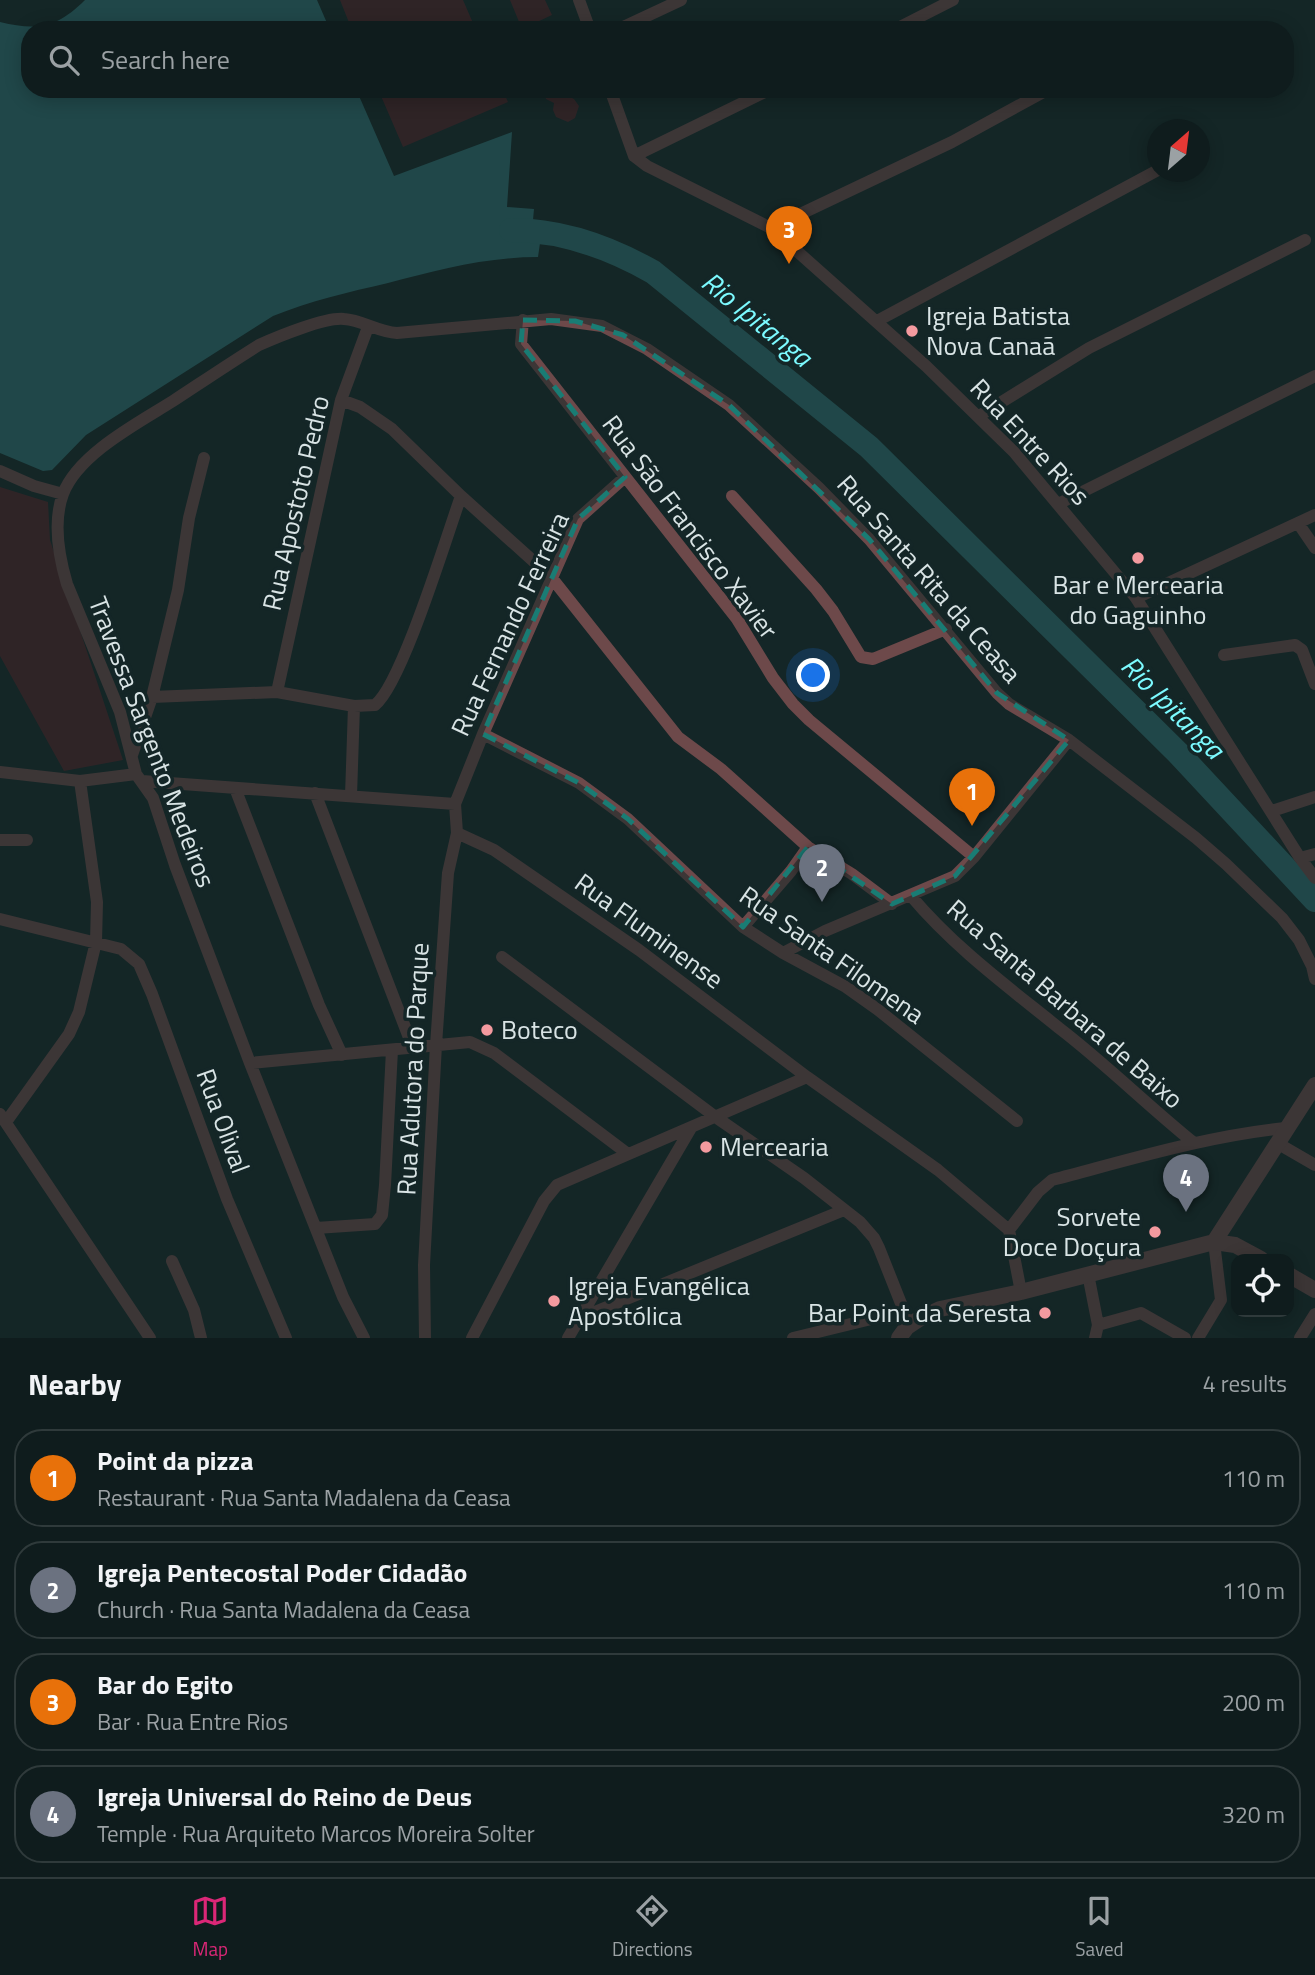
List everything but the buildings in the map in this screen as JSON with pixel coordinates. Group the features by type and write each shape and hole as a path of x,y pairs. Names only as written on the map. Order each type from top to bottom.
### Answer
{"street":[{"path":"579,0 587,21"},
{"path":"636,21 681,0"},
{"path":"912,21 953,0"},
{"path":"613,98 634,156 753,98"},
{"path":"771,228 952,142 1033,98"},
{"name":"Rua Entre Rios","path":"634,156 647,166 771,228 979,416 1058,504 1136,598 1315,878"},
{"path":"877,321 1147,175"},
{"path":"979,416 1089,348 1305,240"},
{"name":"Travessa Sargento Medeiros","path":"364,1338 343,1297 250,1063 175,865 153,798 139,777 120,712 62,568 57,520 63,494 70,481 95,453 259,345 334,320 344,319 368,327"},
{"name":"Rua Santa Rita da Ceasa","path":"368,327 397,334 523,320 575,321 612,330 647,349 729,405 819,488 869,539 997,694 1069,740 1196,838 1282,918 1299,940 1312,966 1315,979"},
{"name":"Rua São Francisco Xavier","path":"523,320 521,344 737,619 773,678 793,704 974,857"},
{"name":"Rua Apostoto Pedro","path":"277,692 341,400 368,327"},
{"path":"1058,504 1315,376"},
{"path":"341,400 360,408 392,429 551,577 678,737 721,769 808,847 852,874 892,904"},
{"path":"132,755 152,697 178,590 189,518 204,458"},
{"path":"0,471 34,486 63,494"},
{"name":"Rua Fernando Ferreira","path":"455,804 578,519 625,477"},
{"path":"152,697 277,692 354,706 370,707 379,703 409,642 461,496"},
{"path":"732,496 816,589 864,659 873,659 946,629"},
{"path":"1136,598 1315,514"},
{"path":"1298,523 1315,548"},
{"path":"1224,655 1295,645 1302,650 1315,684"},
{"path":"351,796 354,706"},
{"name":"Rua Santa Filomena","path":"483,734 579,783 628,819 743,927 783,953 846,987 1017,1121"},
{"path":"783,953 825,931 955,876 974,857 1069,740"},
{"path":"0,772 80,781 139,777 235,788 455,804"},
{"path":"80,781 97,902 96,943 79,1012 69,1034 42,1075 3,1118 150,1338"},
{"path":"235,788 319,1005 342,1055"},
{"path":"315,793 413,1048"},
{"path":"1272,811 1315,797"},
{"name":"Rua Adutora do Parque","path":"425,1338 424,1265 436,1045 448,873 457,834 455,804"},
{"name":"Rua Fluminense","path":"457,834 494,850 628,942 807,1077 938,1170 1009,1230"},
{"path":"0,840 27,840"},
{"path":"743,927 792,871 808,847"},
{"path":"1300,858 1315,854"},
{"name":"Rua Santa Barbara de Baixo","path":"911,896 929,918 984,968 1126,1083 1194,1143"},
{"name":"Rua Olival","path":"0,919 121,949 132,956 145,975 227,1199 286,1338"},
{"path":"502,957 716,1118 796,1172 860,1222 874,1238 903,1325"},
{"path":"250,1063 470,1042 482,1045 628,1154"},
{"path":"316,1228 375,1224 380,1219 385,1185 392,1050"},
{"path":"472,1338 552,1190 566,1180 807,1077"},
{"path":"1198,1338 1221,1300 1214,1242 1315,1085"},
{"path":"568,1338 691,1128"},
{"path":"1021,1292 1009,1230 1038,1192 1052,1180 1194,1143 1286,1128"},
{"path":"1277,1143 1315,1165"},
{"path":"580,1318 844,1210"},
{"path":"793,1338 903,1325 940,1309 1021,1292 1214,1242 1235,1245 1252,1254"},
{"path":"172,1261 194,1310 201,1338"},
{"path":"1088,1274 1096,1332 1141,1313 1185,1338"},
{"path":"1294,1278 1315,1290"},
{"path":"1300,1338 1315,1314"}],"highlighted area":[{"path":"523,320 575,321 623,335 729,405 869,539 997,693 1069,740 955,876 892,904 808,847 743,927 628,819 579,783 483,734 578,519 625,477 521,344"}],"shaded area":[{"path":"340,0 463,0 472,21 348,21"},
{"path":"510,0 545,0 552,15 539,21 519,21"},
{"path":"382,98 506,98 508,102 403,147"},
{"path":"546,99 574,99 579,106 575,118 568,122 556,117 554,103"},
{"path":"0,487 48,502 50,540 123,760 64,771 0,656"}],"water":[{"path":"85,0 317,0 326,21 58,21"},
{"path":"0,22 21,25 21,98 360,98 394,176 512,132 507,207 534,209 533,220 543,222 538,257 500,259 443,269 330,297 273,316 86,435 52,470 43,471 0,453"}],"waterway":[{"name":"Rio Ipitanga","path":"511,230 549,233 585,242 653,272 869,447 1178,753 1315,900"}],"place":[{"name":"Bar do Egito","path":"789,264"},
{"name":"Igreja Batista Nova Canaã","path":"912,331"},
{"name":"Bar e Mercearia do Gaguinho","path":"1138,558"},
{"name":"Point da pizza","path":"972,826"},
{"name":"Igreja Pentecostal Poder Cidadão","path":"822,902"},
{"name":"Boteco","path":"487,1030"},
{"name":"Mercearia","path":"706,1147"},
{"name":"Igreja Universal do Reino de Deus","path":"1186,1212"},
{"name":"Sorvete Doce Doçura","path":"1155,1232"},
{"name":"Igreja Evangélica Apostólica","path":"554,1301"},
{"name":"Bar Point da Seresta","path":"1045,1313"}]}
